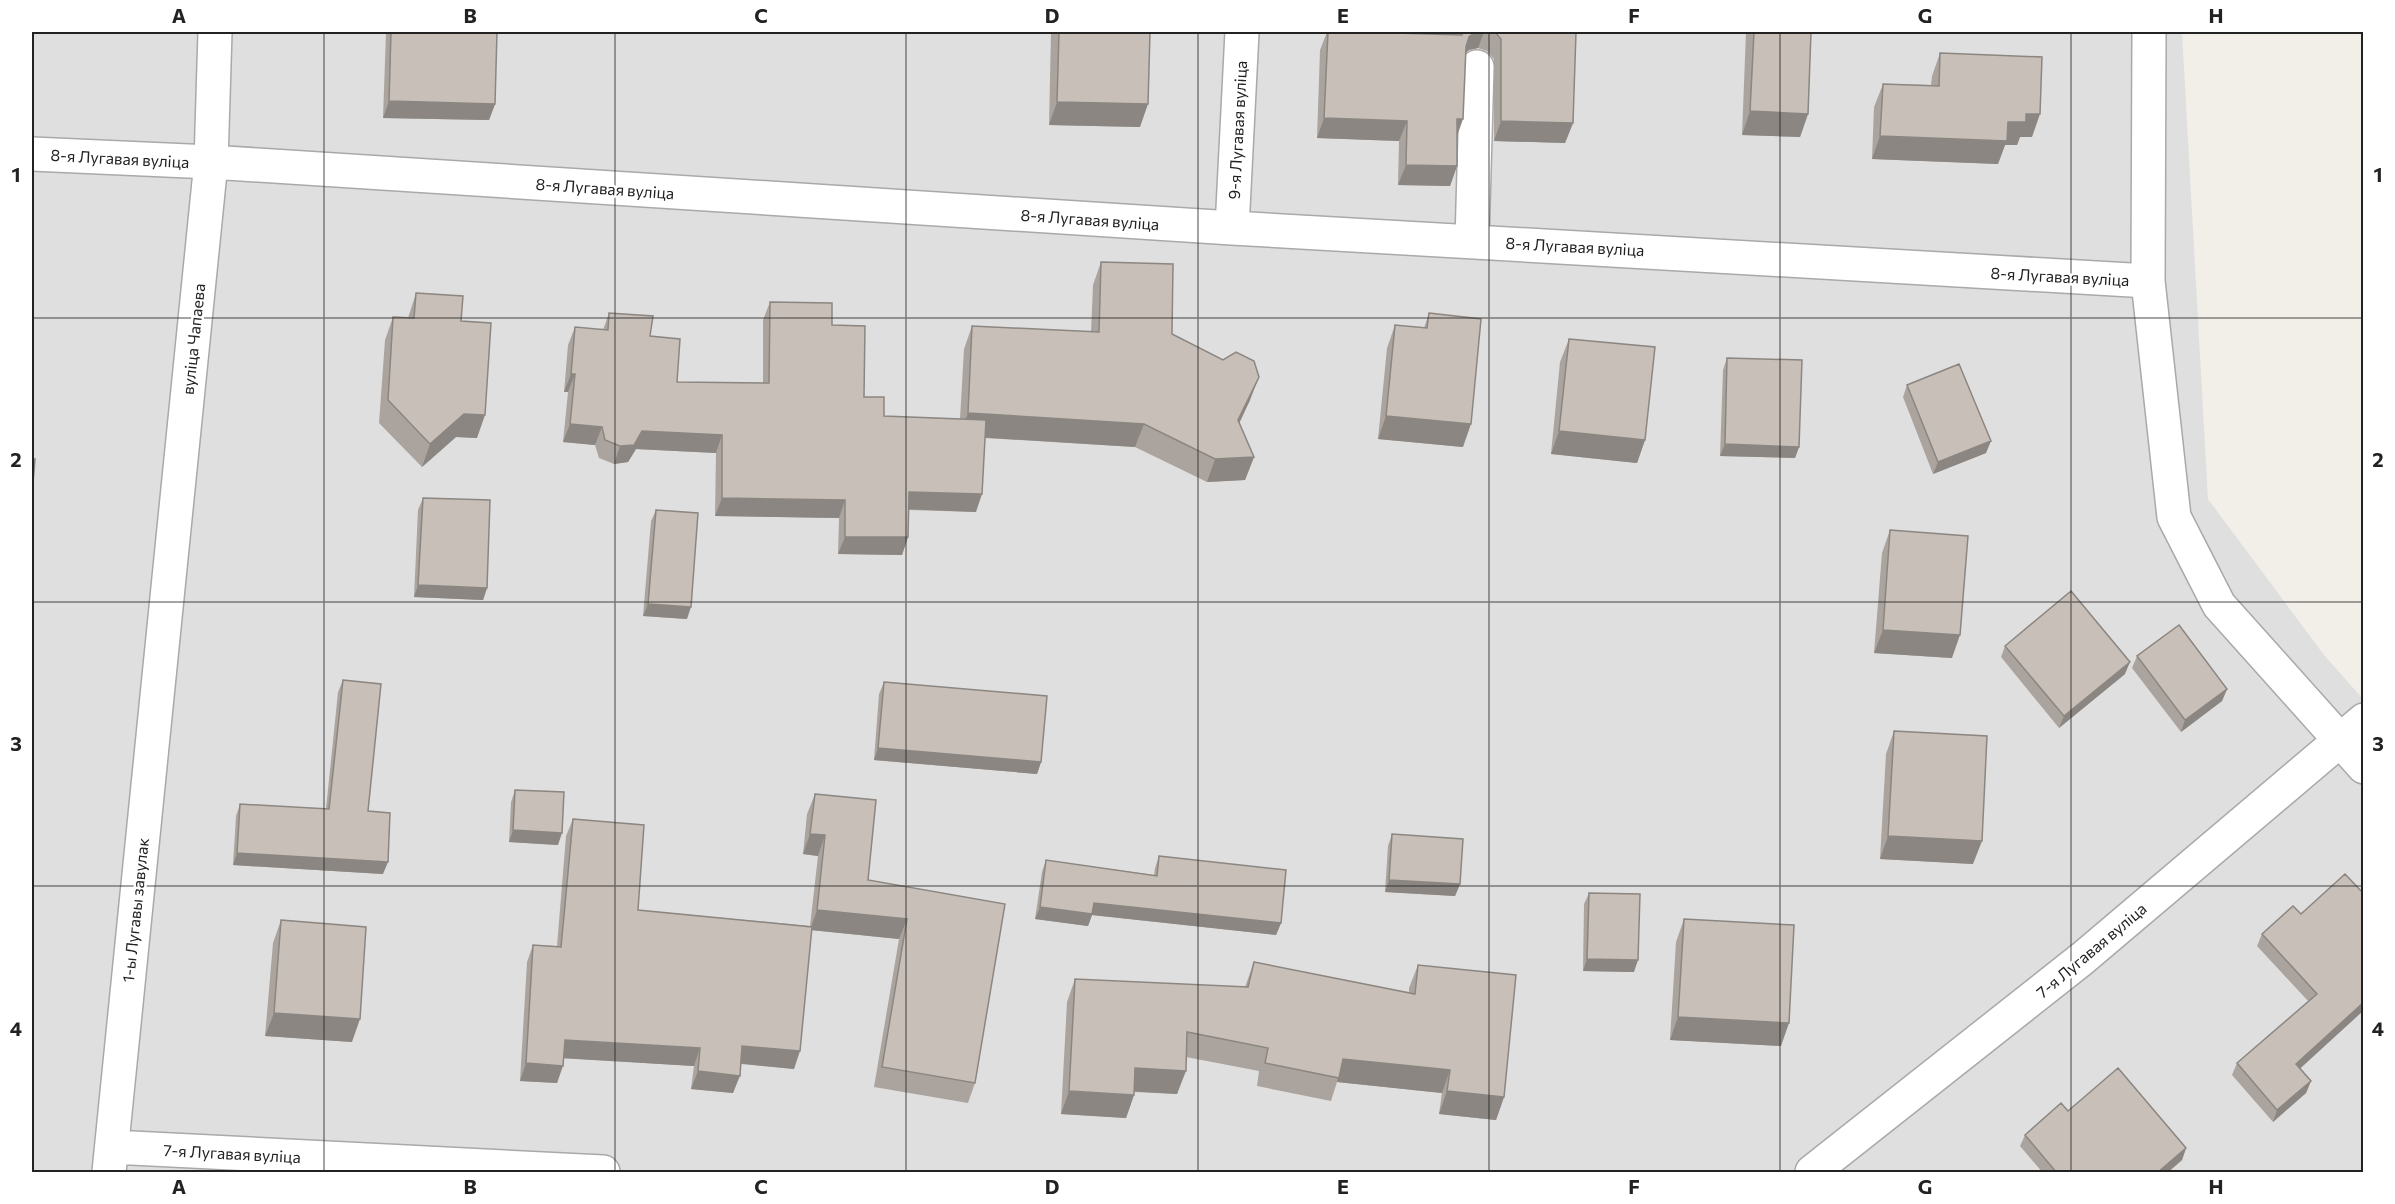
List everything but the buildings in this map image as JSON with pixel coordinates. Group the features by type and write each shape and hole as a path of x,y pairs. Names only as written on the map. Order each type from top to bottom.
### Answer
{"street":[{"name":"вуліца Чапаева","path":"161,647 211,162 215,32"},
{"name":"9-я Лугавая вуліца","path":"1232,228 1242,32"},
{"path":"2149,32 2148,281 2174,517 2219,605 2351,730 2364,767"},
{"path":"1472,240 1477,66"},
{"name":"8-я Лугавая вуліца","path":"32,154 211,162 1232,228 1472,240 2148,281"},
{"name":"1-ы Лугавы завулак","path":"111,1160 161,647"},
{"name":"7-я Лугавая вуліца","path":"1812,1173 2083,958 2351,730"},
{"name":"7-я Лугавая вуліца","path":"111,1160 603,1173"}],"shaded area":[{"path":"32,32 2182,32 2208,499 2324,655 2363,699 2363,1172 32,1172"}]}
